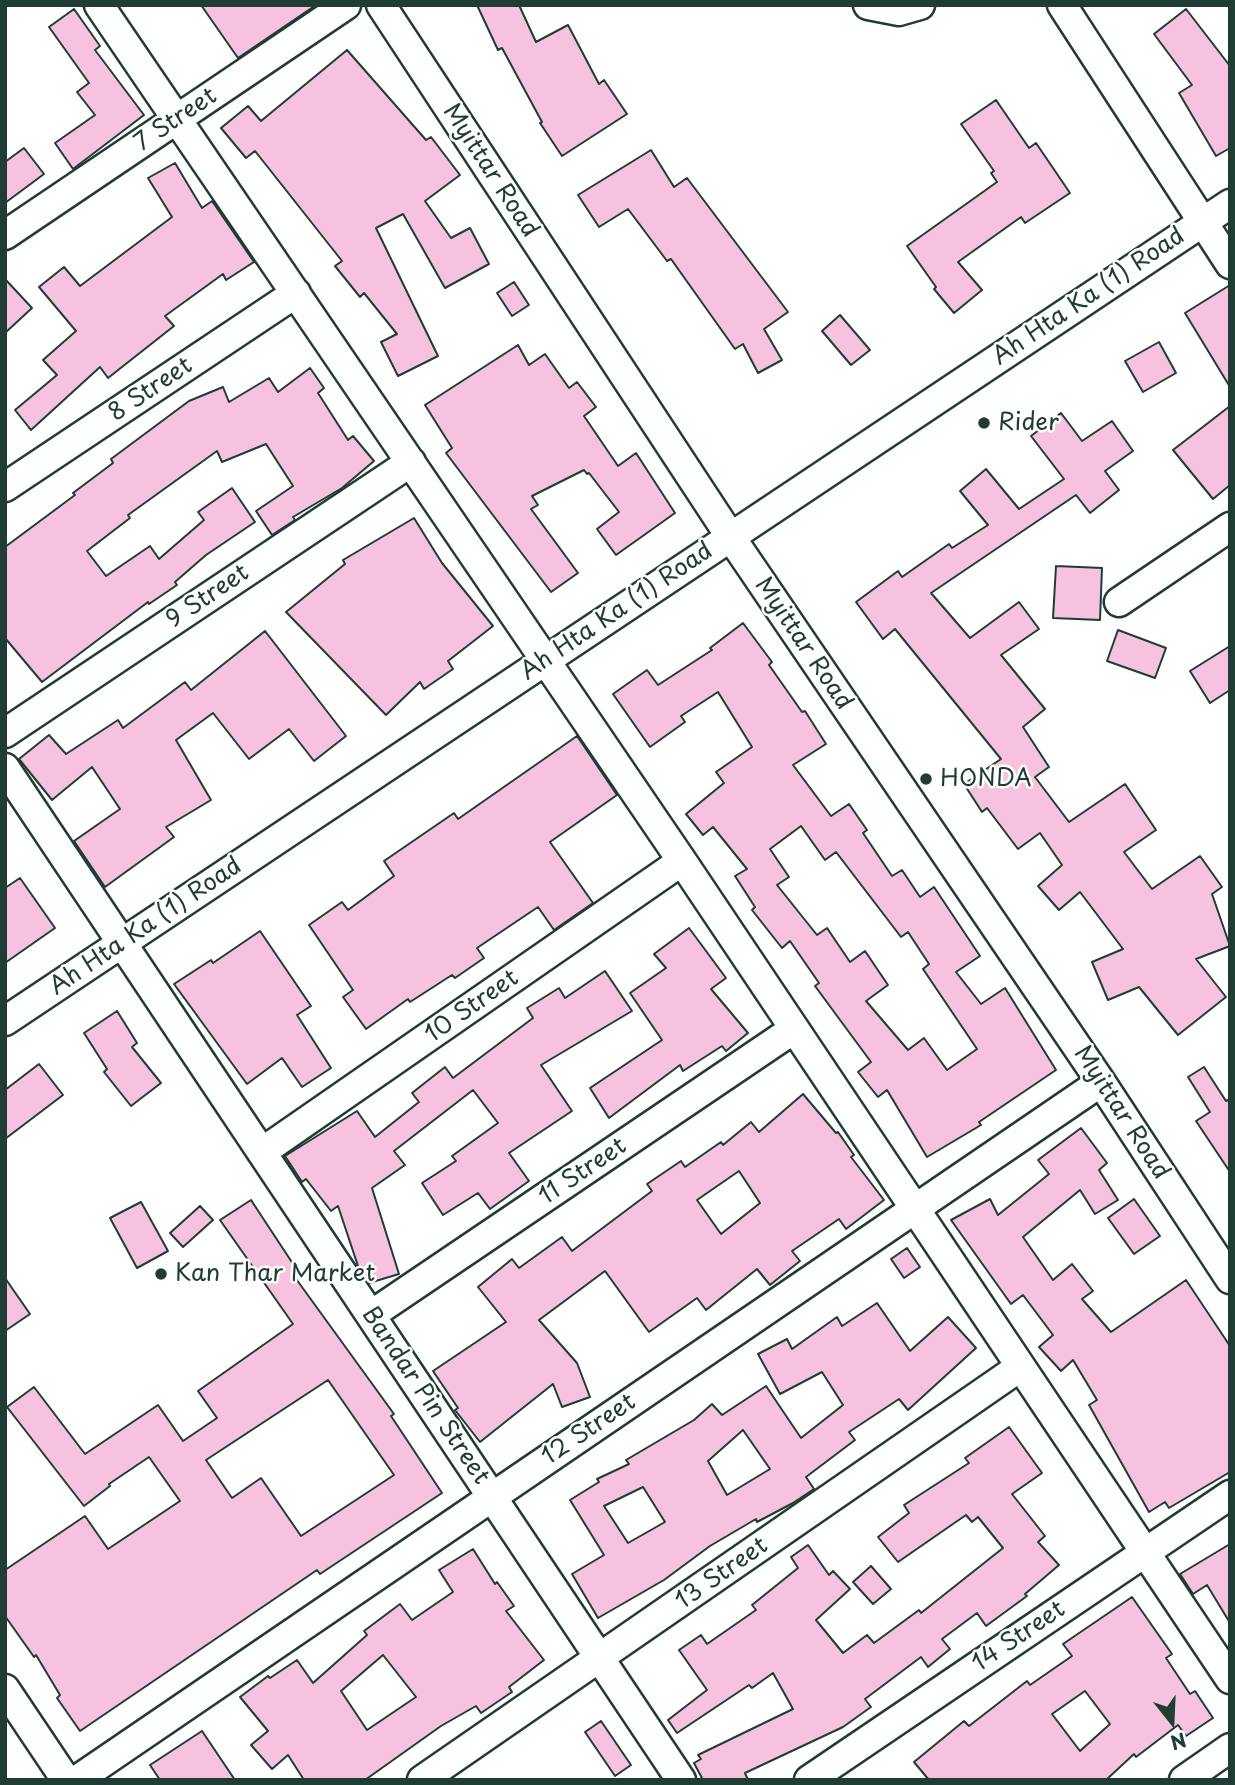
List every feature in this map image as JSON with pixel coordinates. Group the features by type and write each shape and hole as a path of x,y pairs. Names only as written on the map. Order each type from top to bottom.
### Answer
{"street":[{"path":"99,5 682,861 1230,1679"},
{"name":"7 Street","path":"5,235 346,5"},
{"name":"Myittar Road","path":"382,5 730,536 1101,1082 1230,1279"},
{"path":"868,5 899,10 920,5"},
{"path":"1062,5 1230,264"},
{"name":"Ah Hta Ka (1) Road","path":"5,1021 1230,204"},
{"name":"8 Street","path":"5,487 296,293"},
{"name":"9 Street","path":"5,733 411,462"},
{"path":"1119,602 1230,527"},
{"name":"Bandar Pin Street","path":"5,768 681,1780"},
{"name":"10 Street","path":"262,1152 682,861"},
{"name":"11 Street","path":"371,1315 794,1029"},
{"name":"12 Street","path":"77,1780 1101,1082"},
{"name":"13 Street","path":"422,1780 1020,1367"},
{"name":"14 Street","path":"809,1780 1230,1495"},
{"path":"5,1689 65,1780"},
{"path":"1184,1780 1230,1748"}],"building":[{"path":"201,5 316,5 238,58"},
{"path":"477,5 519,5 536,42 568,25 599,84 604,80 627,114 562,156 540,123 542,122 502,48 498,50"},
{"path":"74,9 100,46 95,50 144,115 73,169 55,143 95,115 77,92 89,83 49,27"},
{"path":"1186,9 1230,66 1230,148 1216,156 1179,93 1192,85 1154,34"},
{"path":"347,50 426,140 431,137 460,175 425,201 451,238 470,228 489,264 445,288 403,214 376,228 438,356 398,376 381,342 397,334 364,293 360,297 335,266 342,261 255,151 246,158 221,128 248,106 261,121"},
{"path":"996,100 1029,148 1036,143 1070,193 1025,223 1021,217 958,262 982,290 954,313 934,289 936,287 907,246 997,182 991,173 994,171 961,124"},
{"path":"24,148 44,174 5,203 5,162"},
{"path":"651,150 674,187 687,178 788,312 764,329 782,360 758,373 743,344 735,349 671,259 667,261 628,209 599,227 578,195"},
{"path":"175,163 202,208 212,201 254,262 226,280 223,274 165,316 174,326 108,378 100,367 31,430 15,410 57,375 43,360 76,331 39,287 64,267 80,286 172,217 148,178"},
{"path":"5,279 32,308 5,333"},
{"path":"514,282 529,305 512,316 497,293"},
{"path":"1230,285 1230,387 1185,313"},
{"path":"840,315 870,350 851,365 822,331"},
{"path":"1159,342 1176,373 1143,392 1125,361"},
{"path":"518,345 529,365 545,354 569,388 577,382 596,407 584,416 618,466 636,453 675,513 616,555 597,529 619,512 589,473 584,470 532,496 538,505 531,509 578,573 551,592 446,453 452,448 425,405"},
{"path":"310,368 324,388 318,393 348,440 353,436 374,461 342,488 293,517 295,520 272,535 256,511 293,486 266,444 222,462 217,451 128,515 130,518 87,551 106,576 150,546 159,559 204,520 198,512 232,488 255,522 206,555 175,582 177,585 149,604 148,602 42,682 5,638 5,547 75,495 73,493 113,463 111,459 189,401 223,387 229,402 269,378 278,392"},
{"path":"1230,406 1230,485 1213,499 1173,450"},
{"path":"1061,413 1082,441 1112,421 1133,451 1105,471 1119,490 1090,513 1076,495 931,593 970,638 1019,602 1039,629 1001,655 1045,709 1023,727 1049,767 1035,777 1069,822 1125,784 1156,830 1124,852 1152,889 1200,856 1222,887 1212,894 1230,946 1196,959 1226,997 1178,1035 1139,987 1108,1000 1092,962 1123,949 1080,892 1059,910 1038,886 1062,865 1040,833 1018,849 987,808 982,812 964,784 1001,759 895,629 883,639 856,602 898,571 902,577 949,544 952,548 988,525 960,491 986,469 1019,509 1064,479 1031,436"},
{"path":"414,518 442,563 493,626 448,661 453,669 424,689 420,682 386,715 286,612 345,564 343,560"},
{"path":"1056,566 1102,568 1100,620 1053,618"},
{"path":"743,623 772,662 769,665 802,712 805,711 826,744 793,765 831,816 849,804 867,830 863,833 892,876 902,870 920,897 934,887 980,956 956,972 981,1004 1005,988 1056,1070 979,1122 981,1125 927,1157 887,1090 878,1097 858,1072 871,1062 815,986 819,983 790,941 782,948 752,910 755,907 735,876 747,869 713,827 703,835 686,814 724,783 716,772 752,747 718,692 681,716 685,722 650,747 613,694 647,670 658,685 712,650 710,648","holes":["801,826 825,860 836,852 901,937 908,932 929,964 923,969 977,1049 947,1070 924,1038 908,1050 866,1001 888,985 865,951 850,962 827,928 817,935 777,885 789,877 770,849"]},
{"path":"1118,630 1166,648 1155,678 1107,661"},
{"path":"265,631 346,736 314,761 289,729 249,759 213,713 176,740 211,800 166,827 174,837 105,887 74,841 120,809 92,767 52,800 19,759 49,735 66,754 118,720 123,728 185,682 191,690"},
{"path":"1230,646 1230,690 1210,703 1190,671"},
{"path":"577,736 617,795 550,842 593,903 554,930 538,907 477,948 484,958 455,978 452,975 410,1002 408,999 366,1029 343,997 353,990 309,925 342,902 348,910 394,876 384,861 454,813 458,819"},
{"path":"20,878 55,928 5,963 5,888"},
{"path":"689,928 726,978 711,989 748,1033 726,1051 722,1046 683,1071 680,1065 609,1118 590,1088 662,1040 630,993 666,968 654,954"},
{"path":"260,931 311,1006 297,1015 331,1068 302,1087 282,1058 247,1084 174,984 211,960 213,963"},
{"path":"605,971 632,1011 541,1065 572,1111 509,1153 529,1181 490,1209 478,1193 443,1215 422,1183 456,1161 452,1156 498,1123 473,1090 394,1151 405,1165 372,1188 399,1274 369,1283 358,1266 338,1206 331,1211 306,1179 302,1182 285,1156 357,1111 375,1137 419,1102 412,1093 445,1067 453,1078 533,1018 527,1008 559,988 565,998"},
{"path":"117,1011 137,1043 132,1047 161,1083 131,1106 104,1072 107,1069 84,1033"},
{"path":"39,1064 63,1095 5,1139 5,1090"},
{"path":"1204,1067 1226,1101 1230,1099 1230,1172 1196,1121 1210,1112 1188,1077"},
{"path":"803,1094 836,1133 838,1132 854,1155 851,1157 884,1200 846,1229 839,1219 792,1251 800,1261 770,1285 757,1269 706,1310 697,1298 649,1332 605,1271 539,1320 577,1363 590,1397 562,1407 553,1384 480,1442 455,1410 458,1408 433,1371 506,1322 478,1287 512,1259 519,1268 562,1237 572,1251 652,1191 647,1184 681,1161 685,1167 721,1142 723,1145 751,1122 759,1132","holes":["739,1171 760,1203 721,1234 697,1200"]},
{"path":"1081,1128 1107,1163 1099,1170 1118,1200 1095,1214 1080,1190 1023,1237 1053,1280 1072,1264 1093,1291 1082,1299 1111,1332 1186,1280 1230,1346 1230,1472 1169,1508 1165,1502 1149,1512 1089,1405 1097,1400 1073,1360 1061,1371 1039,1347 1053,1335 1023,1295 1011,1304 951,1220 990,1199 998,1215 1049,1174 1038,1160"},
{"path":"1134,1199 1160,1236 1134,1254 1108,1218"},
{"path":"251,1200 299,1273 294,1276 394,1414 391,1416 442,1493 320,1574 317,1570 80,1731 57,1698 60,1695 36,1655 34,1657 5,1616 5,1570 85,1516 108,1549 180,1501 149,1457 109,1484 110,1486 84,1506 7,1407 34,1387 85,1454 158,1405 183,1441 217,1418 198,1391 293,1324 220,1220","holes":["328,1380 394,1475 301,1536 261,1478 232,1498 206,1460"]},
{"path":"141,1202 168,1251 137,1268 110,1218"},
{"path":"200,1206 213,1220 183,1247 170,1233"},
{"path":"907,1248 920,1267 904,1278 891,1259"},
{"path":"5,1278 30,1314 5,1331"},
{"path":"877,1303 910,1351 948,1317 976,1348 908,1410 899,1399 849,1432 855,1440 806,1477 814,1489 793,1503 757,1522 756,1519 710,1546 664,1580 598,1618 572,1574 604,1555 570,1500 599,1482 597,1479 629,1464 626,1460 694,1420 712,1404 722,1415 766,1386 801,1438 843,1405 822,1372 780,1394 758,1354 787,1339 792,1349 837,1317 842,1326","holes":["743,1430 770,1469 727,1495 708,1461","643,1487 665,1522 628,1543 604,1506"]},
{"path":"1009,1427 1042,1473 1012,1494 1045,1536 1038,1542 1059,1565 1025,1594 1027,1596 986,1626 977,1613 942,1639 950,1649 928,1667 921,1657 865,1699 871,1707 843,1727 745,1773 748,1780 703,1780 694,1763 701,1759 698,1755 793,1709 773,1673 752,1688 749,1685 677,1733 668,1720 707,1690 679,1650 701,1635 707,1644 756,1610 752,1605 798,1568 791,1557 808,1545 829,1575 833,1571 850,1589 816,1620 843,1653 867,1635 874,1643 919,1610 921,1613 1003,1548 978,1517 972,1522 966,1515 898,1562 878,1537 909,1513 904,1505 969,1463 965,1458"},
{"path":"1230,1544 1230,1623 1207,1585 1193,1594 1180,1574"},
{"path":"473,1549 495,1584 497,1582 514,1606 506,1611 544,1660 509,1687 512,1692 481,1713 476,1706 441,1726 365,1780 304,1780 288,1755 272,1769 251,1745 268,1731 240,1697 268,1676 270,1678 297,1660 313,1683 367,1635 364,1631 400,1604 412,1620 453,1592 439,1570","holes":["383,1655 416,1697 367,1730 341,1691"]},
{"path":"871,1566 891,1589 873,1604 853,1582"},
{"path":"1132,1597 1172,1654 1166,1658 1190,1694 1195,1691 1213,1718 1186,1736 1178,1725 1136,1757 1134,1754 1106,1780 929,1780 914,1762 964,1721 969,1726 1027,1681 1030,1685 1072,1656 1063,1644","holes":["1085,1691 1110,1724 1080,1751 1052,1714"]},
{"path":"601,1721 631,1765 615,1776 585,1732"},
{"path":"202,1731 235,1780 160,1780 150,1765"}],"place":[{"name":"Rider","path":"984,423"},
{"name":"HONDA","path":"926,779"},
{"name":"Kan Thar Market","path":"161,1274"}]}
